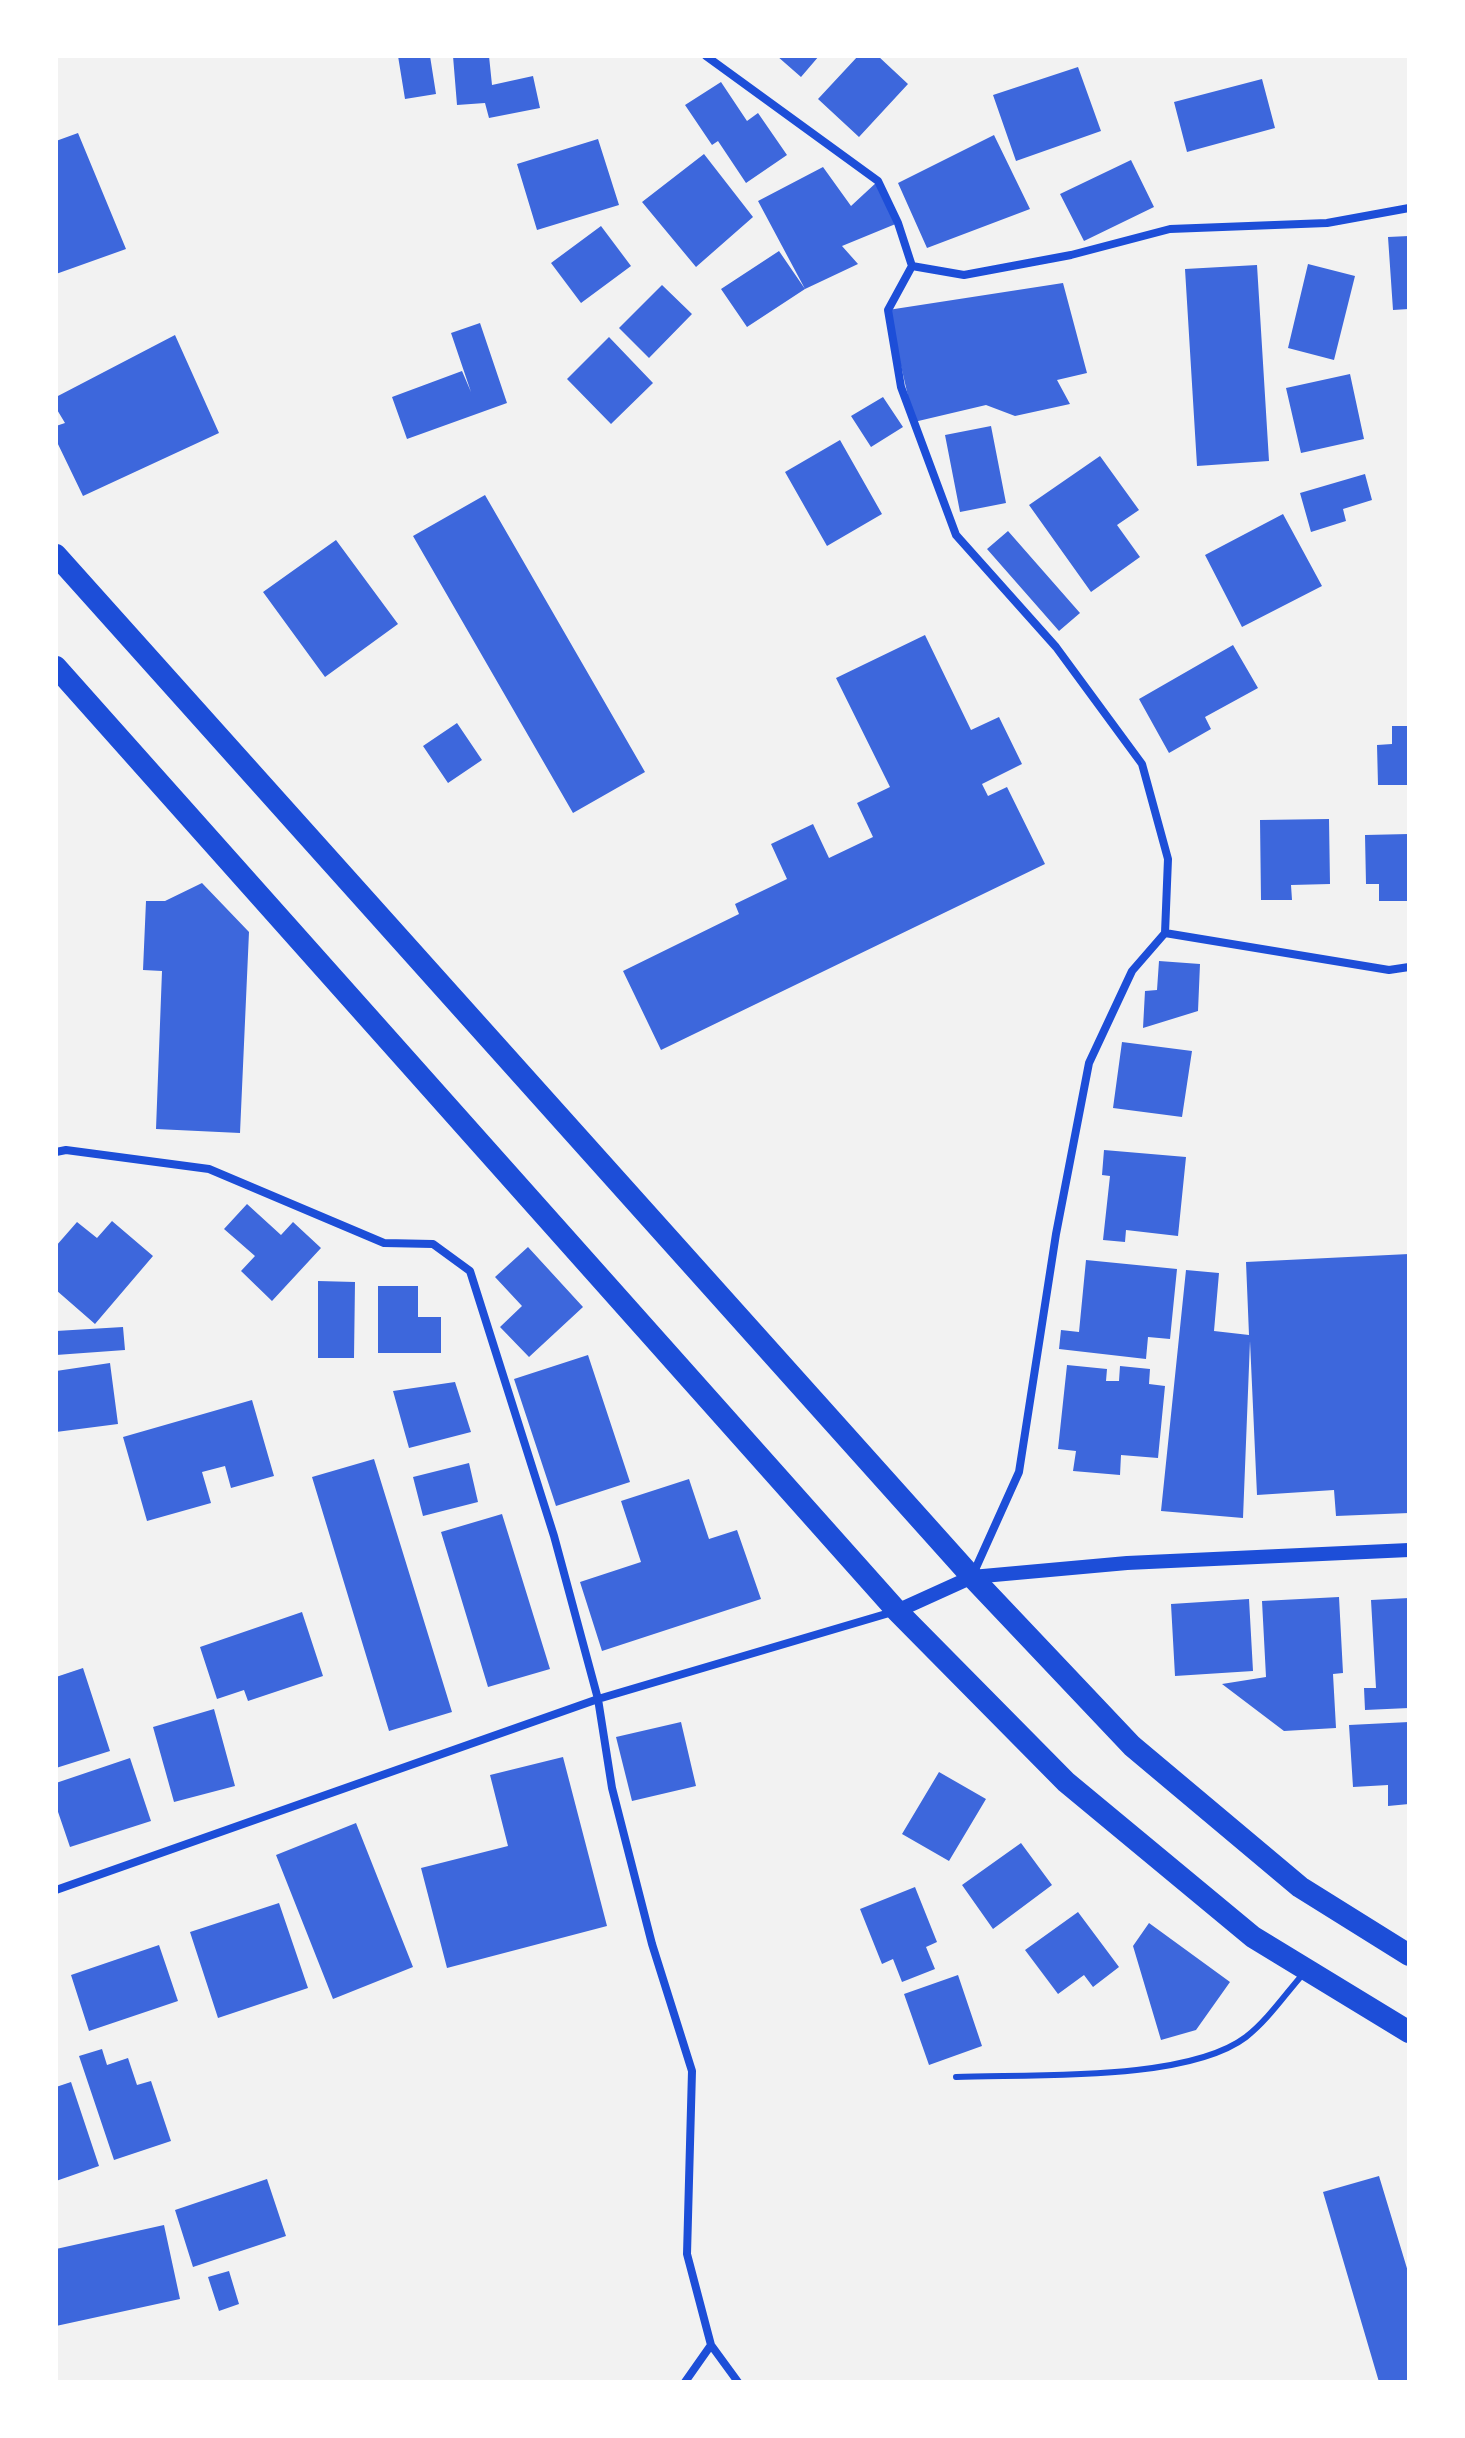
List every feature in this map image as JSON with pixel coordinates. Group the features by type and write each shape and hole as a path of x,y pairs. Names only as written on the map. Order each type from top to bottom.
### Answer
{"highway":[{"path":"56,555 972,1577 1132,1746 1300,1887 1409,1955"},
{"path":"56,667 897,1611 1066,1782 1253,1937 1409,2032"}],"street":[{"path":"709,57 878,181 898,223 912,266 888,310 901,387 956,535 1056,647 1142,764 1168,859 1165,933 1132,971 1089,1063 1056,1234 1019,1472 972,1577"},
{"path":"912,266 964,275 1071,255 1170,229 1327,223 1409,208"},
{"path":"1165,933 1389,970 1409,967"},
{"path":"56,1152 66,1150 209,1169 384,1243 433,1244 470,1271 554,1536 598,1699 612,1788 652,1944 692,2071 687,2254 711,2345 738,2382"},
{"path":"56,1890 598,1699 897,1611 972,1577 1127,1563 1409,1550"},
{"path":"685,2382 711,2345"}],"lane":[{"path":"956,2077 1142,2069 1198,2059 1246,2037 1307,1970"}],"building":[{"path":"398,56 430,56 436,94 405,99"},
{"path":"453,56 489,56 492,85 533,76 540,108 489,118 485,103 457,105"},
{"path":"777,56 819,56 801,77"},
{"path":"858,56 878,56 908,84 859,137 818,99"},
{"path":"1078,67 1101,131 1016,161 993,95"},
{"path":"1262,79 1275,128 1187,152 1174,102"},
{"path":"721,82 747,121 758,113 787,155 746,183 718,141 712,145 685,105"},
{"path":"78,133 126,249 56,274 56,141"},
{"path":"994,135 1030,209 927,248 898,183"},
{"path":"598,139 619,205 537,230 517,164"},
{"path":"704,154 753,217 696,267 642,202"},
{"path":"1131,160 1154,207 1084,241 1060,194"},
{"path":"823,167 851,206 878,181 898,223 842,246 858,264 805,289 758,201"},
{"path":"601,226 631,266 581,303 551,263"},
{"path":"1409,236 1409,309 1393,310 1388,237"},
{"path":"779,251 805,289 747,327 721,289"},
{"path":"1308,264 1355,276 1334,360 1288,348"},
{"path":"1257,265 1269,461 1197,466 1185,269"},
{"path":"1063,283 1087,373 1057,380 1070,404 1015,416 986,405 914,422 888,310"},
{"path":"662,285 692,314 649,358 619,328"},
{"path":"480,323 507,403 407,439 392,397 462,371 471,392 451,333"},
{"path":"175,335 219,433 83,496 56,440 56,426 65,423 56,408 56,397"},
{"path":"609,337 653,383 611,424 567,379"},
{"path":"1350,374 1364,439 1301,453 1286,388"},
{"path":"883,397 903,427 871,447 851,416"},
{"path":"991,426 1006,503 960,512 945,435"},
{"path":"840,440 882,514 827,546 785,472"},
{"path":"1100,456 1139,510 1117,525 1140,557 1091,592 1029,505"},
{"path":"1365,474 1372,500 1343,509 1346,521 1311,532 1300,493"},
{"path":"485,495 645,772 573,813 413,536"},
{"path":"1283,514 1322,586 1242,627 1205,555"},
{"path":"1008,531 1080,613 1059,631 987,549"},
{"path":"336,540 398,624 325,677 263,592"},
{"path":"925,635 971,730 999,717 1022,764 982,784 988,796 1007,787 1045,864 661,1050 623,971 739,914 735,904 787,879 771,844 813,824 829,858 873,837 857,803 890,787 836,678"},
{"path":"1233,645 1258,688 1205,717 1211,729 1169,753 1139,699"},
{"path":"457,723 482,760 448,783 423,746"},
{"path":"1392,726 1409,726 1409,785 1378,785 1377,745 1392,744"},
{"path":"1329,819 1330,884 1291,885 1292,900 1261,900 1260,820"},
{"path":"1409,834 1409,901 1379,901 1379,884 1366,884 1365,835"},
{"path":"202,883 249,932 240,1133 156,1129 162,971 143,970 146,901 165,901"},
{"path":"1159,961 1200,964 1198,1011 1143,1028 1145,991 1157,990"},
{"path":"1122,1042 1192,1051 1182,1117 1113,1108"},
{"path":"1104,1150 1186,1157 1178,1236 1126,1230 1125,1242 1103,1240 1110,1176 1102,1175"},
{"path":"247,1204 281,1235 293,1222 321,1248 272,1301 241,1271 255,1256 224,1229"},
{"path":"112,1221 153,1256 95,1324 56,1290 56,1246 77,1222 97,1238"},
{"path":"528,1247 583,1307 529,1357 500,1327 522,1306 495,1277"},
{"path":"1409,1254 1409,1513 1336,1516 1334,1490 1257,1495 1250,1341 1243,1518 1161,1511 1186,1270 1219,1273 1214,1331 1249,1335 1246,1262"},
{"path":"1086,1260 1177,1269 1170,1339 1148,1337 1146,1359 1059,1349 1061,1330 1079,1332"},
{"path":"318,1281 355,1282 354,1358 318,1358"},
{"path":"378,1286 418,1286 418,1317 441,1317 441,1353 378,1353"},
{"path":"123,1327 125,1350 56,1355 56,1331"},
{"path":"588,1355 630,1482 556,1506 514,1379"},
{"path":"110,1363 118,1424 56,1432 56,1371"},
{"path":"1067,1365 1107,1369 1106,1381 1119,1381 1120,1366 1150,1369 1149,1384 1165,1386 1158,1458 1121,1455 1120,1475 1073,1471 1076,1451 1058,1449"},
{"path":"455,1382 471,1432 409,1448 393,1391"},
{"path":"252,1400 274,1476 231,1488 225,1466 202,1472 211,1503 147,1521 123,1437"},
{"path":"374,1459 452,1712 389,1731 312,1477"},
{"path":"469,1463 478,1502 423,1516 413,1477"},
{"path":"689,1479 709,1539 737,1530 761,1599 602,1651 580,1582 641,1562 621,1501"},
{"path":"502,1514 550,1669 488,1687 441,1532"},
{"path":"1339,1597 1343,1673 1333,1674 1336,1728 1284,1731 1222,1684 1266,1677 1262,1601"},
{"path":"1409,1598 1409,1708 1365,1710 1364,1688 1376,1688 1371,1600"},
{"path":"1249,1599 1253,1671 1175,1676 1171,1604"},
{"path":"302,1612 323,1676 248,1701 244,1690 217,1699 200,1647"},
{"path":"83,1668 110,1751 56,1768 56,1677"},
{"path":"214,1709 235,1786 174,1802 153,1727"},
{"path":"681,1722 696,1786 632,1801 616,1737"},
{"path":"1409,1722 1409,1804 1388,1806 1388,1785 1353,1787 1349,1725"},
{"path":"563,1757 607,1926 447,1968 421,1868 508,1846 490,1775"},
{"path":"130,1758 151,1821 70,1847 56,1806 56,1783"},
{"path":"939,1772 986,1799 949,1861 902,1834"},
{"path":"356,1823 413,1967 333,1999 276,1855"},
{"path":"1021,1843 1052,1885 993,1929 962,1885"},
{"path":"915,1887 937,1942 926,1947 935,1969 902,1982 893,1959 882,1964 860,1909"},
{"path":"279,1903 308,1988 218,2018 190,1932"},
{"path":"1078,1912 1119,1967 1093,1987 1084,1975 1058,1994 1025,1950"},
{"path":"1149,1923 1230,1982 1196,2030 1161,2040 1133,1946"},
{"path":"159,1945 178,2001 89,2031 71,1975"},
{"path":"958,1975 982,2046 929,2065 904,1994"},
{"path":"102,2049 107,2065 128,2058 137,2085 151,2081 171,2141 114,2160 79,2056"},
{"path":"71,2082 99,2166 56,2181 56,2087"},
{"path":"1379,2176 1409,2275 1409,2382 1379,2382 1323,2192"},
{"path":"267,2179 286,2236 193,2267 175,2210"},
{"path":"164,2225 180,2299 56,2326 56,2249"},
{"path":"229,2271 239,2304 219,2311 208,2277"}]}
